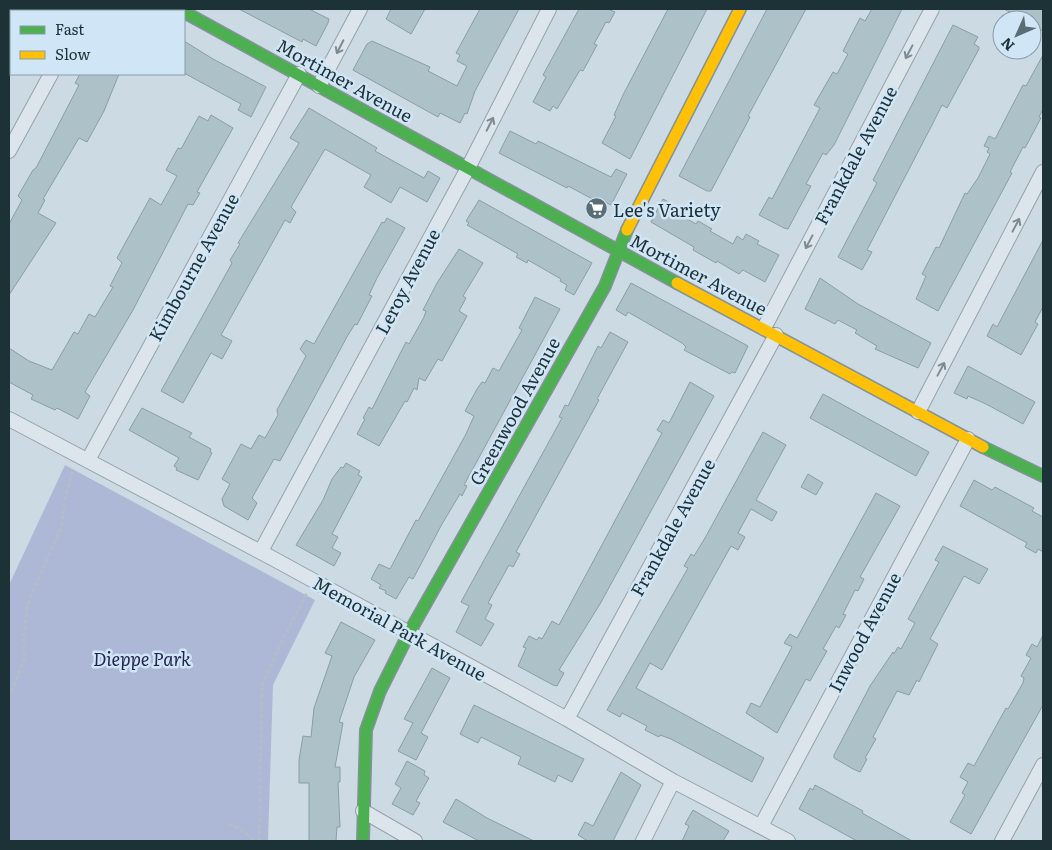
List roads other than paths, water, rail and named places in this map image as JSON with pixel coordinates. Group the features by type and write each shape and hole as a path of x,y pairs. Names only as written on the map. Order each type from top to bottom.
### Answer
{"street":[{"path":"319,86 360,9"},
{"name":"Leroy Avenue","path":"261,551 468,168 548,9"},
{"name":"Greenwood Avenue","path":"363,841 362,811 366,730 380,691 409,633 604,286 617,251 740,9"},
{"name":"Frankdale Avenue","path":"567,719 770,332 932,9"},
{"name":"Mortimer Avenue","path":"185,13 299,74 617,251 968,439 1043,476"},
{"name":"Kimbourne Avenue","path":"88,460 299,74"},
{"path":"9,151 50,75"},
{"path":"918,412 1043,172"},
{"name":"Memorial Park Avenue","path":"9,419 261,551 674,780 788,841"},
{"name":"Inwood Avenue","path":"761,826 968,439"},
{"path":"1002,841 1043,765"},
{"path":"644,841 674,780"},
{"path":"362,811 415,841"}],"place":[{"name":"Lee's Variety","path":"597,209"}],"park label":[{"name":"Dieppe Park","path":"142,658"}]}
